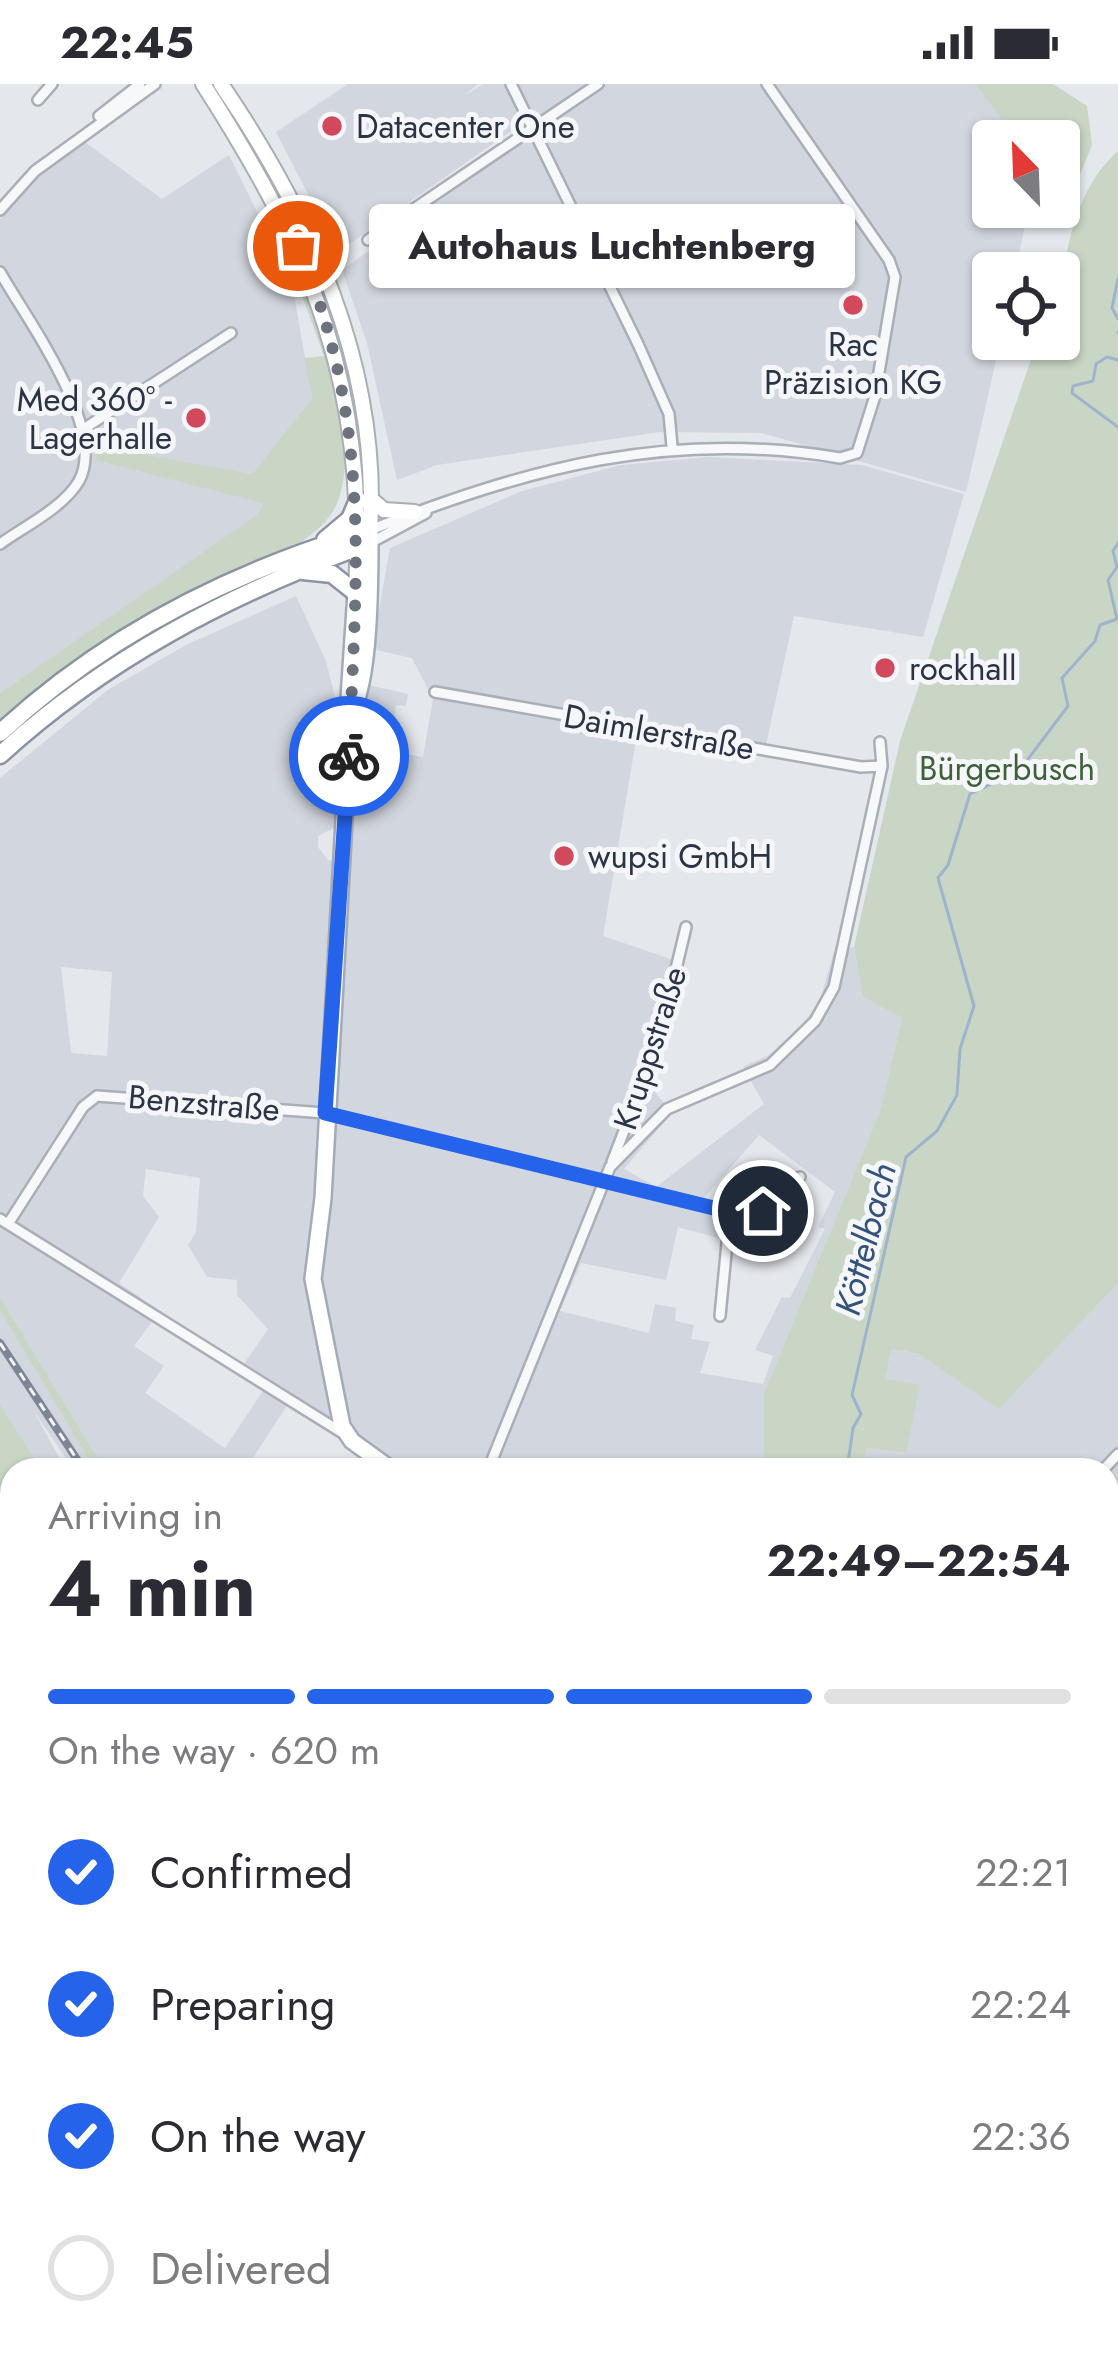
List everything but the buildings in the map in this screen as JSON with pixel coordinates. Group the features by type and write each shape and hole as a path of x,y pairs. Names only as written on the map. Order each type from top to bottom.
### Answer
{"highway":[{"path":"0,733 124,638 223,584 317,545 343,527 365,500"},
{"path":"317,545 363,543"},
{"path":"0,755 74,692 124,658 224,602 363,543"},
{"path":"296,570 332,574 356,593"}],"main road":[{"path":"221,84 303,217 353,358 365,500 361,680 350,713"},
{"path":"202,85 256,166 308,269 347,401 365,500"},
{"path":"365,500 384,510 415,512"},
{"path":"363,543 356,593 314,1279 335,1403 347,1435 377,1458"}],"street":[{"path":"38,100 52,84"},
{"path":"93,126 140,84"},
{"path":"0,210 35,171 155,84"},
{"path":"511,84 638,344 668,414 672,446"},
{"path":"368,240 598,84"},
{"path":"363,543 415,512 598,457 672,446 760,447 840,458 857,453 866,438 895,277 889,260 767,84"},
{"path":"0,272 85,428 86,462 70,493 0,544"},
{"path":"85,428 231,333"},
{"path":"363,543 441,503"},
{"name":"Daimlerstraße","path":"435,692 882,766"},
{"path":"610,1167 667,1109 770,1065 815,1021 834,987 882,766 880,742"},
{"name":"Kruppstraße","path":"493,1458 659,1040 686,927"},
{"name":"Benzstraße","path":"4,1221 82,1107 97,1096 325,1113 730,1212"},
{"path":"720,1316 730,1212 763,1211 784,1184 800,1177"},
{"path":"4,1221 347,1435"},
{"path":"310,1410 335,1403"}],"shaded area":[{"path":"348,84 478,84 463,97 483,84 975,84 1002,120 972,120 972,228 1025,228 1019,252 972,252 972,360 996,360 966,492 762,433 660,432 437,465 397,480 367,343 342,270 531,135 506,88 524,122 338,252 276,132"},
{"path":"85,142 162,199 229,155 292,283 312,398 252,474 95,460 263,502 259,514 0,693 0,219 38,176"},
{"path":"709,457 862,465 964,494 923,637 794,616 764,754 637,734 603,936 682,963 651,1087 672,1113 624,1169 656,1187 764,1104 743,1067 769,1055 803,1024 820,1001 834,951 854,947 863,997 902,1018 880,1111 764,1393 764,1458 373,1458 288,1404 253,1458 98,1458 0,1297 0,778 109,689 186,645 296,596 326,661 341,722 334,828 318,836 318,847 328,860 348,865 368,685 408,694 406,706 396,705 390,752 423,757 433,699 412,658 372,649 390,548 522,491 621,465","holes":["61,967 112,972 107,1056 71,1053","759,1135 835,1192 818,1227 825,1229 790,1298 782,1297 755,1350 773,1356 763,1384 700,1373 710,1342 691,1339 694,1325 675,1321 676,1308 655,1304 649,1333 560,1311 581,1263 666,1280 678,1227 722,1239 726,1203 704,1198","146,1169 200,1178 196,1232 188,1245 207,1277 237,1280 237,1295 268,1329 237,1374 263,1391 225,1448 145,1393 164,1366 134,1346 160,1311 119,1283 159,1217 143,1196"]},
{"path":"1118,1283 1118,1458 865,1458 867,1448 905,1453 919,1386 885,1379 892,1349 919,1354 999,1408"},
{"path":"0,1311 88,1458 66,1458 33,1410 59,1458 34,1458 0,1404"}],"green space":[{"path":"975,84 1053,84 1087,106 1092,145 1080,174 1080,120 1002,120"},
{"path":"199,91 253,176 283,237 310,303 332,369 344,431 343,483 326,521 310,536 143,619 0,723 0,693 258,514 263,503 95,460 97,446 252,474 312,398 304,358 324,356 276,224"},
{"name":"Bürgerbusch","path":"1118,151 1118,1283 999,1409 919,1354 892,1349 885,1379 920,1385 906,1453 867,1448 865,1458 764,1458 764,1393 880,1111 902,1018 863,997 854,947 900,741 1031,360 1080,360 1080,252 1067,252 1073,228 1080,228 1080,208"},
{"path":"0,1297 98,1458 88,1458 0,1311"},
{"path":"0,1404 34,1458 0,1458"}],"waterway":[{"name":"Köttelbach","path":"1118,278 1112,308 1118,319"},
{"name":"Köttelbach","path":"1118,360 1107,357 1096,364 1093,381 1073,386 1072,393 1118,427"},
{"name":"Köttelbach","path":"849,1458 853,1428 861,1414 852,1395 906,1157 937,1131 957,1095 960,1049 974,1006 938,878 948,865 970,794 1019,771 1068,706 1062,678 1095,641 1100,625 1117,619 1108,580 1117,567 1113,551 1118,543"}],"railway":[{"path":"0,1343 76,1458"}],"way so far":[{"path":"298,246 323,311 352,433 359,534 349,756"}],"place":[{"name":"Datacenter One","path":"332,126"},
{"name":"Autohaus Luchtenberg","path":"298,246"},
{"name":"Rac Präzision KG","path":"853,305"},
{"name":"Med 360° - Lagerhalle","path":"196,418"},
{"name":"rockhall","path":"885,668"},
{"name":"wupsi GmbH","path":"564,856"}],"route":[{"path":"349,756 325,1113 730,1212 763,1211"}]}
